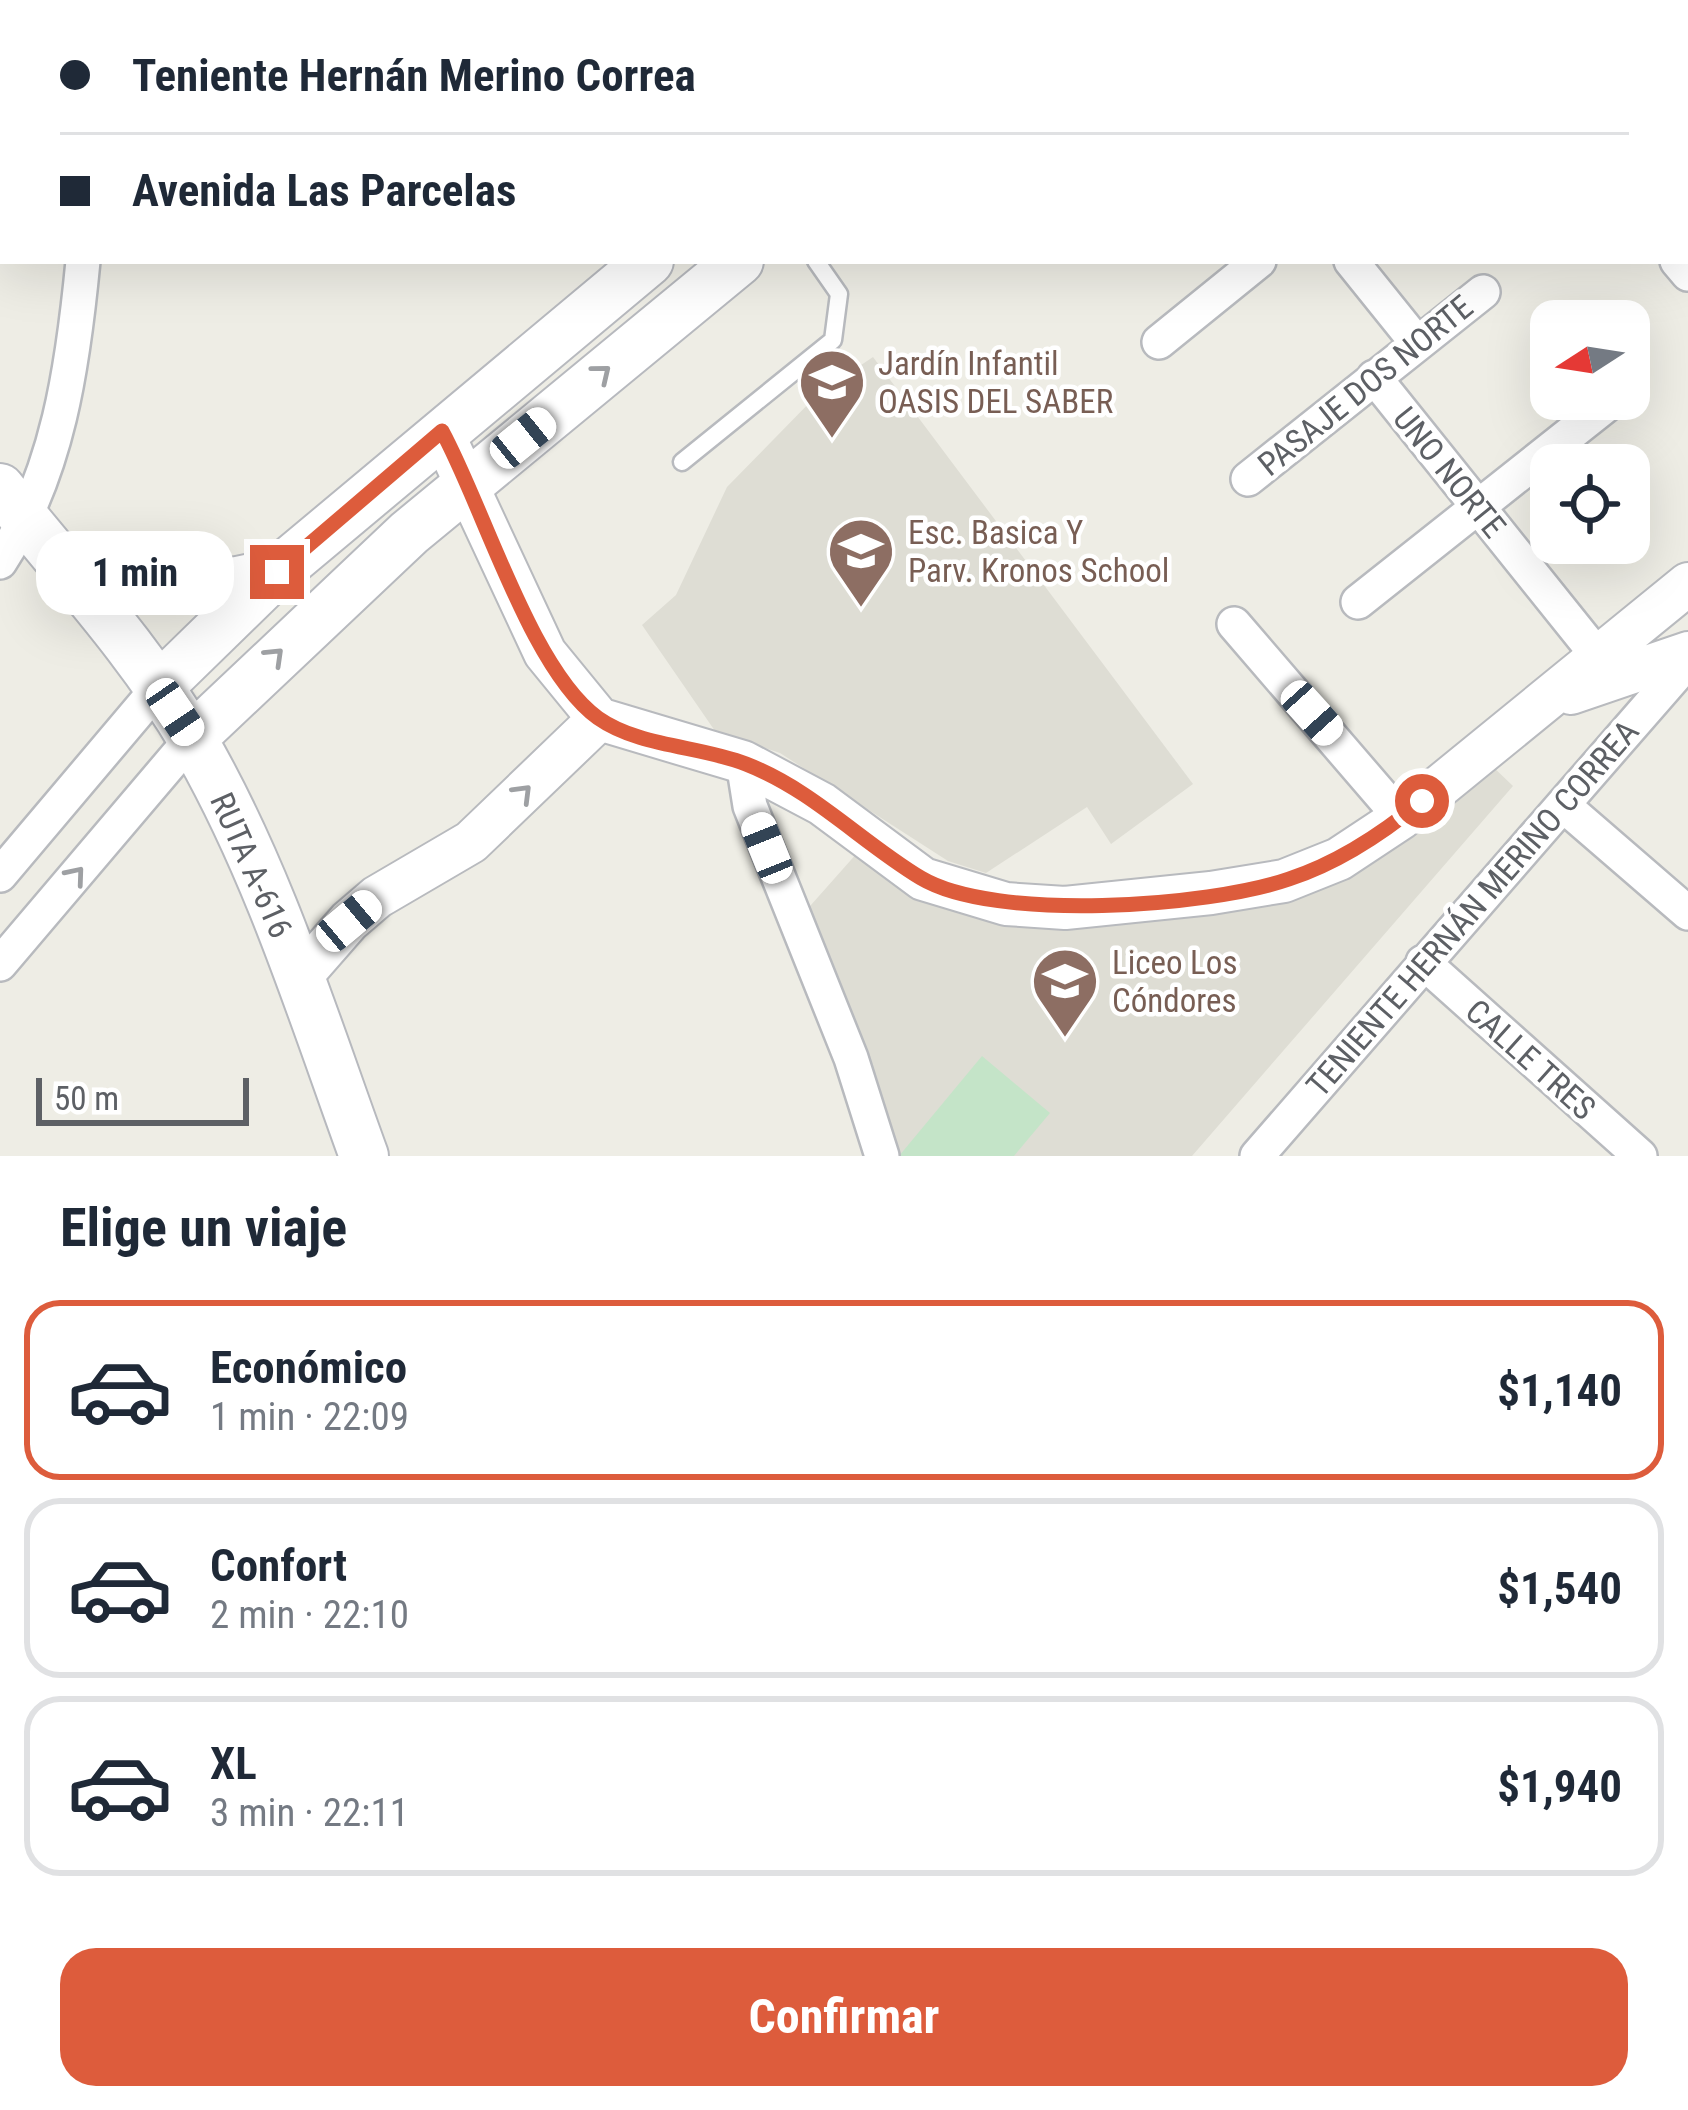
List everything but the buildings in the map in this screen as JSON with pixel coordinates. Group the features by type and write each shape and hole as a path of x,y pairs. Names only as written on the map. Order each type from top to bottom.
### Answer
{"main road":[{"path":"158,688 277,572 645,264"},
{"path":"192,737 346,589 735,264"},
{"name":"RUTA A-616","path":"9,524 85,584 192,737 263,878 364,1156"},
{"path":"85,584 149,592 192,590 277,572"}],"street":[{"path":"9,524 57,436 83,264"},
{"path":"1159,342 1255,264"},
{"path":"1353,264 1417,343"},
{"name":"PASAJE DOS NORTE","path":"1248,478 1483,292"},
{"name":"UNO NORTE","path":"1374,377 1607,668"},
{"path":"1358,602 1587,420"},
{"path":"299,977 349,921 377,898 471,842 599,719 545,653 442,431"},
{"name":"TENIENTE HERNÁN MERINO CORREA","path":"599,719 743,762 822,804 922,879 1006,904 1065,908 1284,881 1339,860 1401,818 1542,703 1607,668 1688,584"},
{"path":"1234,624 1401,818"},
{"name":"TENIENTE HERNÁN MERINO CORREA","path":"1607,668 1688,657"},
{"name":"TENIENTE HERNÁN MERINO CORREA","path":"1274,1150 1423,962 1688,657"},
{"path":"0,875 158,688"},
{"path":"0,964 192,737"},
{"path":"743,762 750,806 819,973 882,1156"},
{"path":"1563,805 1688,913"},
{"name":"CALLE TRES","path":"1423,962 1640,1156"}],"lane":[{"path":"682,462 833,340 838,294 818,264"}],"shaded area":[{"name":"Esc. Basica Y Parv. Kronos School","path":"873,357 1193,784 1111,844 1087,807 986,873 948,861 780,753 715,731 642,625 676,595 727,487 818,394"},
{"name":"Liceo Los Cóndores","path":"1490,764 1513,786 1192,1156 877,1156 795,923 858,852 909,891 1185,909"}],"green space":[{"path":"982,1056 1050,1113 1014,1156 899,1156"}],"place":[{"name":"Jardín Infantil OASIS DEL SABER","path":"832,441"},
{"name":"Esc. Basica Y Parv. Kronos School","path":"861,610"},
{"name":"Liceo Los Cóndores","path":"1065,1040"}],"route":[{"path":"277,572 442,431 480,504 545,653 560,678 599,719 743,762 822,804 922,879 962,895 1006,904 1065,908 1284,881 1339,860 1422,801"}]}
